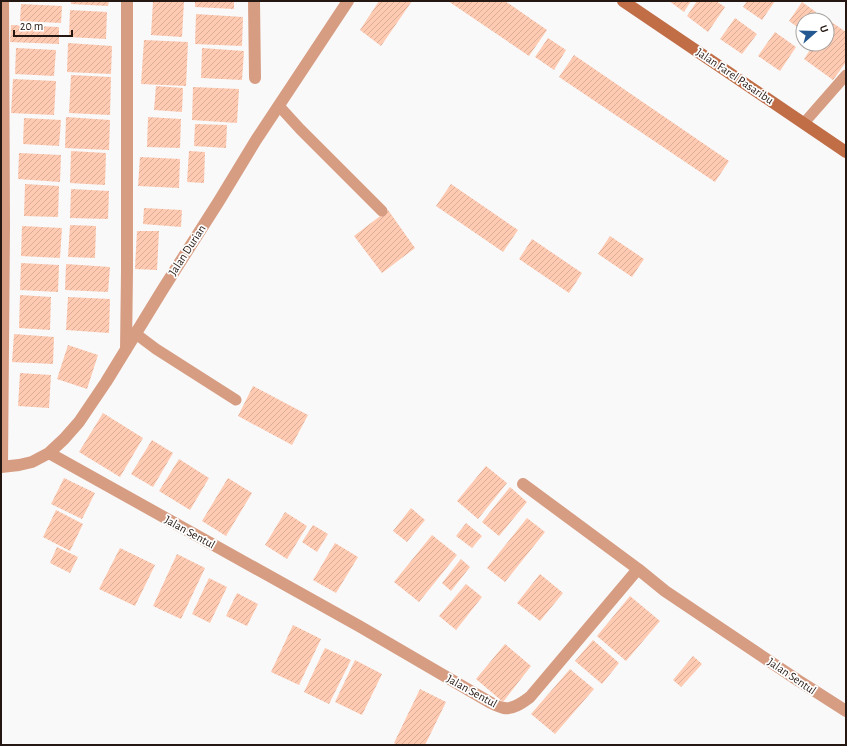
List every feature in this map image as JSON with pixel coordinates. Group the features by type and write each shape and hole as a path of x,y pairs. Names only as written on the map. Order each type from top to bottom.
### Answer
{"street":[{"path":"1,467 4,226 3,1"},
{"path":"126,351 127,1"},
{"path":"254,1 255,78"},
{"name":"Jalan Durian","path":"1,467 19,466 32,462 49,453 79,422 126,351 256,140 348,1"},
{"name":"Jalan Farel Pasaribu","path":"623,1 846,152"},
{"name":"Jalan Sentul","path":"49,453 359,626 491,703 505,709 518,704 530,696 638,569 665,591 846,712"},
{"path":"523,484 638,569"}],"lane":[{"path":"804,123 846,75"},
{"path":"279,106 382,211"},
{"path":"136,334 156,349 236,400"}],"building":[{"path":"71,1 109,1 108,6 71,4"},
{"path":"153,1 184,1 182,37 151,35"},
{"path":"195,1 234,1 234,9 195,7"},
{"path":"379,1 412,1 381,46 360,30"},
{"path":"448,1 505,1 547,30 529,56"},
{"path":"669,1 691,1 684,12"},
{"path":"697,1 716,1 725,7 708,32 687,16"},
{"path":"747,1 775,1 762,20 743,7"},
{"path":"802,2 816,12 795,12"},
{"path":"21,4 62,6 61,23 20,21"},
{"path":"70,10 107,12 106,39 69,37"},
{"path":"795,12 795,25 789,21"},
{"path":"196,14 243,17 242,46 195,44"},
{"path":"735,18 757,34 742,54 720,39"},
{"path":"835,24 846,32 846,62 833,80 804,59 809,52 835,52"},
{"path":"11,25 59,27 59,44 10,42"},
{"path":"775,32 795,46 780,71 758,56"},
{"path":"548,38 566,50 554,70 535,57"},
{"path":"144,40 188,42 186,86 141,84"},
{"path":"68,43 112,46 111,74 67,72"},
{"path":"16,48 56,50 54,76 15,74"},
{"path":"202,48 244,51 242,80 201,78"},
{"path":"574,55 729,161 715,182 559,77"},
{"path":"71,75 111,77 110,115 69,113"},
{"path":"13,79 56,81 54,115 11,113"},
{"path":"156,86 183,88 182,112 154,110"},
{"path":"193,87 239,89 237,123 192,120"},
{"path":"66,117 110,120 109,150 65,148"},
{"path":"148,117 181,119 180,148 147,147"},
{"path":"24,118 61,120 59,146 23,144"},
{"path":"195,124 227,125 226,148 194,146"},
{"path":"71,151 106,153 105,185 70,183"},
{"path":"189,151 205,152 204,183 187,182"},
{"path":"19,153 61,155 60,182 18,179"},
{"path":"140,157 180,159 179,188 138,186"},
{"path":"25,184 59,186 58,217 24,216"},
{"path":"451,184 518,230 503,252 436,206"},
{"path":"71,189 109,191 108,219 70,218"},
{"path":"144,208 182,210 181,227 143,224"},
{"path":"388,210 415,248 382,273 354,236"},
{"path":"70,225 96,226 95,258 68,257"},
{"path":"22,226 62,228 60,258 21,256"},
{"path":"137,231 159,231 157,270 135,269"},
{"path":"610,236 644,259 632,277 598,254"},
{"path":"532,239 582,273 569,293 519,259"},
{"path":"21,263 59,265 58,292 20,290"},
{"path":"66,264 110,267 108,292 65,290"},
{"path":"20,295 51,297 50,330 19,328"},
{"path":"68,297 110,299 109,333 66,330"},
{"path":"14,334 54,337 53,364 12,362"},
{"path":"68,345 98,355 87,389 57,379"},
{"path":"20,373 51,375 49,408 18,406"},
{"path":"253,386 308,415 292,445 238,416"},
{"path":"103,413 143,438 120,477 79,452"},
{"path":"152,440 173,453 153,487 131,474"},
{"path":"179,459 209,478 190,510 159,491"},
{"path":"486,466 507,483 478,519 457,501"},
{"path":"64,478 95,493 82,519 51,504"},
{"path":"228,478 252,493 226,536 202,521"},
{"path":"510,487 527,502 499,536 482,522"},
{"path":"411,508 425,520 407,542 393,531"},
{"path":"56,510 83,524 70,551 43,537"},
{"path":"285,512 307,526 287,559 265,545"},
{"path":"527,518 545,532 505,582 487,568"},
{"path":"466,523 482,536 472,548 456,536"},
{"path":"313,525 328,534 317,552 302,542"},
{"path":"432,535 457,555 419,602 394,582"},
{"path":"335,543 358,557 336,593 313,580"},
{"path":"57,547 78,557 70,573 50,563"},
{"path":"120,548 155,565 135,606 99,589"},
{"path":"177,554 205,568 181,619 153,606"},
{"path":"461,559 470,567 451,591 442,583"},
{"path":"540,574 563,593 540,621 517,603"},
{"path":"209,578 227,587 210,623 192,614"},
{"path":"466,584 482,597 456,630 439,616"},
{"path":"237,593 258,604 247,626 226,616"},
{"path":"630,596 660,621 626,661 597,636"},
{"path":"293,625 321,639 299,685 271,672"},
{"path":"593,640 619,663 602,684 575,661"},
{"path":"505,644 531,666 503,702 476,679"},
{"path":"325,648 351,660 329,704 304,692"},
{"path":"693,656 702,664 681,687 673,680"},
{"path":"355,660 382,674 362,715 335,702"},
{"path":"570,669 594,689 555,734 531,714"},
{"path":"420,689 446,702 425,745 397,745 394,743"}]}
